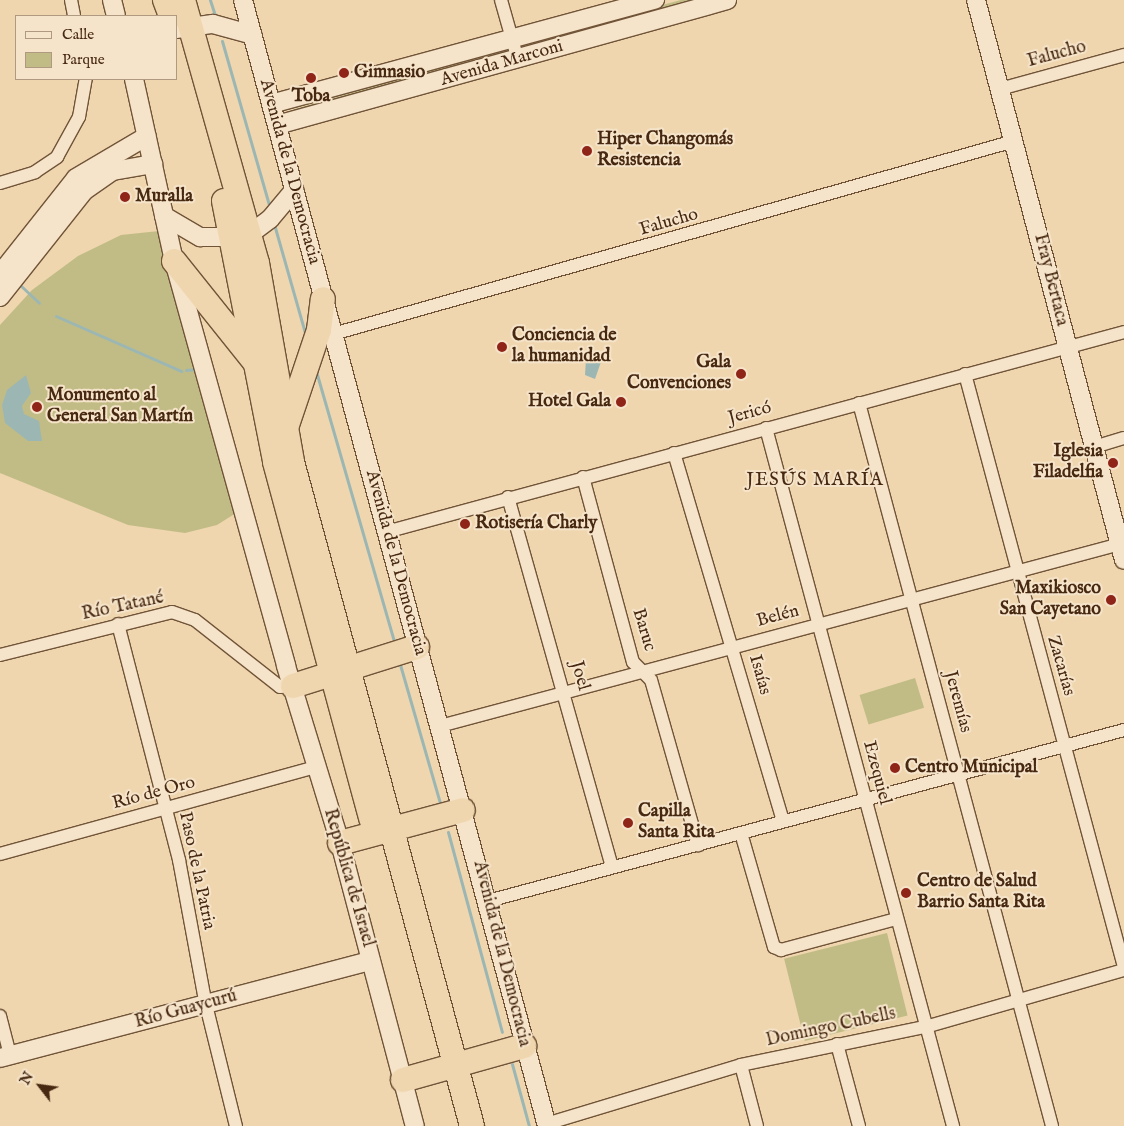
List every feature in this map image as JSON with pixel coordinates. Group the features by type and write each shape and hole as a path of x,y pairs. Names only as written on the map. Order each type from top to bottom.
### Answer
{"highway":[{"path":"165,0 173,15"},
{"path":"183,0 179,26 242,235 341,669 383,833 448,1068 472,1126"},
{"path":"242,235 254,361 275,462 341,669"},
{"path":"174,261 254,361"},
{"path":"286,429 318,346 324,298"},
{"path":"293,686 341,669 417,647"},
{"path":"340,844 464,810"},
{"path":"403,1080 524,1046"},
{"path":"448,1068 456,1126"}],"street":[{"path":"71,0 74,15"},
{"path":"112,0 116,15"},
{"name":"Avenida de la Democracia","path":"243,0 324,298"},
{"path":"501,0 518,60"},
{"name":"Avenida Marconi","path":"271,104 656,0"},
{"name":"Avenida Marconi","path":"277,125 518,60 727,0"},
{"name":"Fray Bertaca","path":"976,0 1122,549"},
{"path":"179,26 234,27 253,35"},
{"name":"Falucho","path":"1000,89 1124,55"},
{"path":"0,182 35,172 57,157 70,139 86,80"},
{"path":"134,80 174,261"},
{"path":"0,274 76,178 146,136"},
{"name":"Falucho","path":"318,346 1014,141"},
{"path":"0,298 84,191 113,171 153,164"},
{"path":"164,216 200,237 242,235 270,219 294,190"},
{"name":"República de Israel","path":"174,261 276,632 340,844 414,1126"},
{"name":"Jericó","path":"386,532 508,497 1124,332"},
{"name":"Avenida de la Democracia","path":"318,346 386,532 464,810 524,1046 547,1125"},
{"name":"Zacarías","path":"965,374 1015,571 1124,968"},
{"name":"Jeremías","path":"860,402 1016,1002 1052,1126"},
{"name":"Ezequiel","path":"766,428 953,1126"},
{"path":"1094,447 1124,438"},
{"name":"Isaías","path":"674,453 733,646 783,822"},
{"name":"Baruc","path":"583,477 633,662 651,680 698,844"},
{"name":"Joel","path":"508,497 566,692 612,867"},
{"name":"Belén","path":"440,726 1015,571 1122,549"},
{"name":"Río Tatané","path":"0,655 172,612 196,620 280,687 293,686"},
{"name":"Paso de la Patria","path":"118,624 165,810 206,1005 236,1126"},
{"path":"488,901 1124,730"},
{"name":"Río de Oro","path":"0,854 316,767"},
{"path":"741,833 774,947 781,950 896,919"},
{"name":"Río Guaycurú","path":"5,1056 371,961"},
{"name":"Domingo Cubells","path":"547,1125 741,1065 925,1027 1016,1002 1124,968"},
{"path":"0,1016 5,1056"},
{"path":"837,1044 859,1126"},
{"path":"741,1065 757,1126"}],"green space":[{"path":"681,0 708,0 534,47 532,40"},
{"path":"507,48 509,55 296,116 294,109"},
{"path":"159,231 236,513 217,525 185,533 128,525 0,473 0,325 32,290 78,256 121,235"},
{"path":"915,678 924,708 869,725 860,695"},
{"path":"887,933 908,1015 805,1041 784,959"}],"water":[{"path":"592,356 602,359 595,379 585,375 586,359 590,361"},
{"path":"26,375 31,393 22,406 24,414 39,421 42,441 28,441 5,423 2,405 7,390"}],"waterway":[{"path":"210,0 216,19"},
{"path":"222,41 270,208"},
{"path":"274,224 306,336"},
{"path":"20,285 39,303"},
{"path":"56,316 181,371"},
{"path":"186,370 197,369"},
{"path":"316,371 395,645"},
{"path":"399,661 440,803"},
{"path":"448,832 502,1032"},
{"path":"512,1064 529,1126"}],"place":[{"name":"Gimnasio","path":"344,73"},
{"name":"Toba","path":"311,78"},
{"name":"Hiper Changomás Resistencia","path":"587,151"},
{"name":"Muralla","path":"125,197"},
{"name":"Conciencia de la humanidad","path":"502,347"},
{"name":"Gala Convenciones","path":"741,374"},
{"name":"Hotel Gala","path":"621,402"},
{"name":"Monumento al General San Martín","path":"37,407"},
{"name":"Iglesia Filadelfia","path":"1113,463"},
{"name":"Rotisería Charly","path":"465,524"},
{"name":"Maxikiosco San Cayetano","path":"1111,600"},
{"name":"Centro Municipal","path":"895,768"},
{"name":"Capilla Santa Rita","path":"628,823"},
{"name":"Centro de Salud Barrio Santa Rita","path":"906,893"}],"district":[{"name":"JESÚS MARÍA","path":"815,481"}]}
